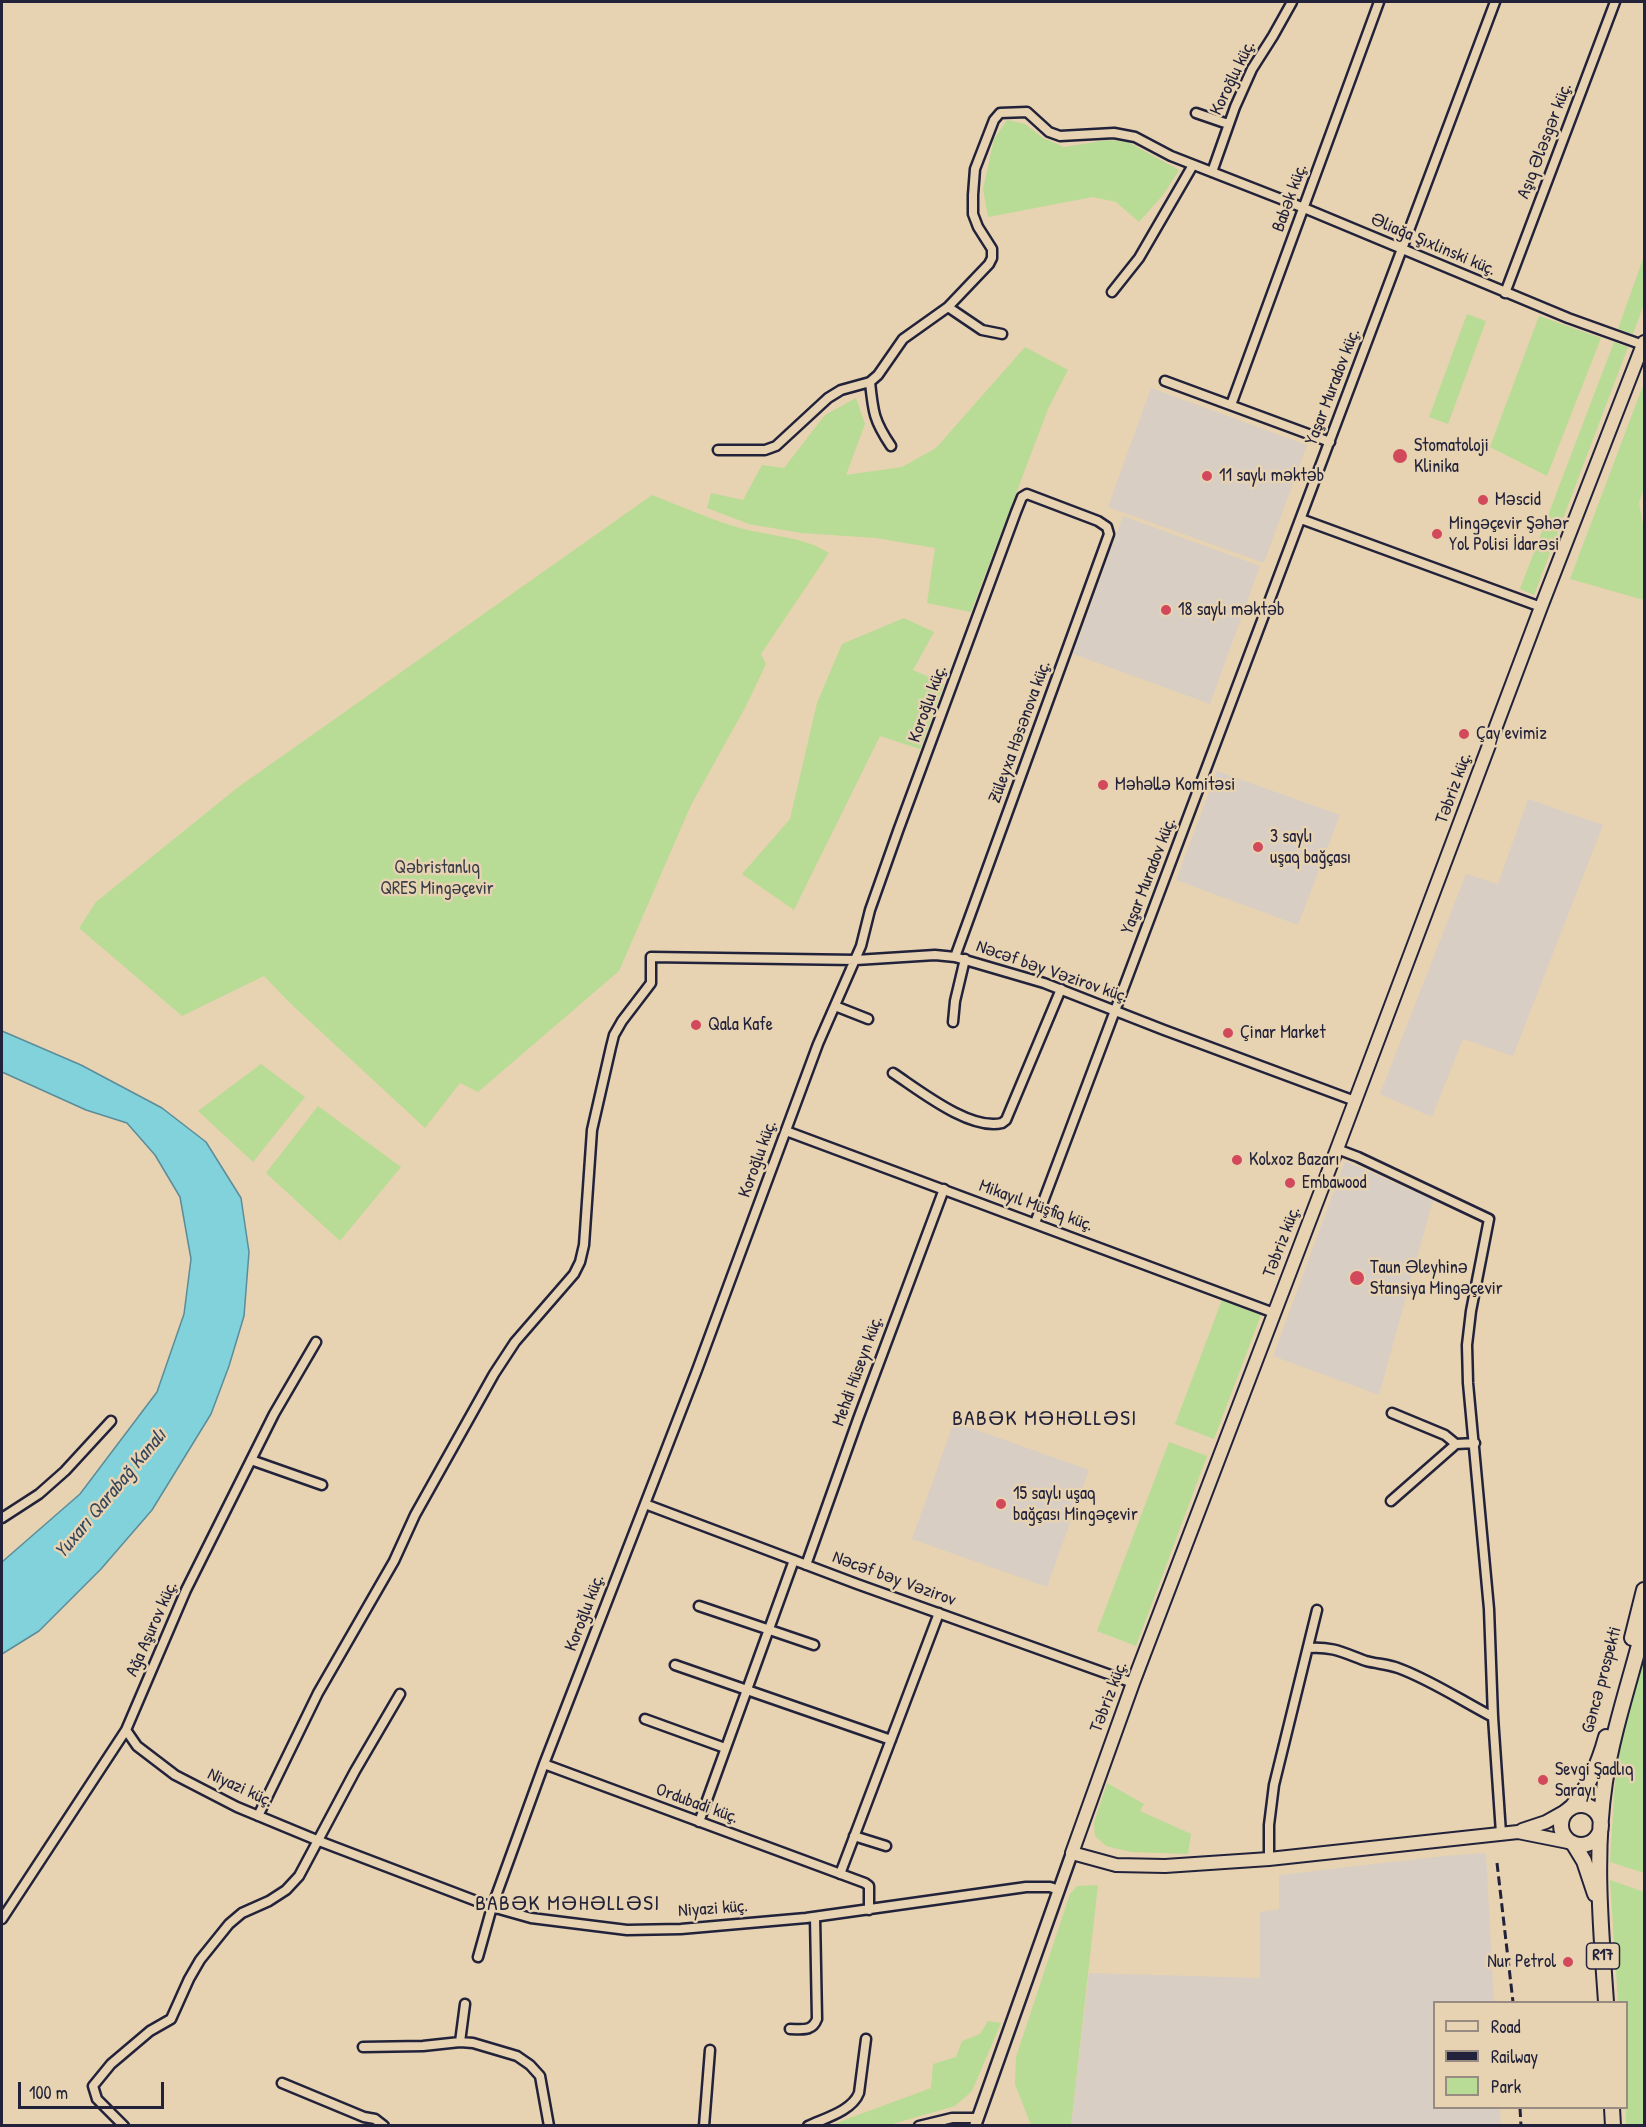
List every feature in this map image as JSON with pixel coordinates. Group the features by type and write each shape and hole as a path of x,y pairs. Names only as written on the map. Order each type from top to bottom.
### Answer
{"main road":[{"name":"Təbriz küç.","path":"1072,1853 1133,1683 1337,1149 1540,607 1644,344"},
{"name":"Gəncə prospekti","path":"1571,1808 1583,1792 1602,1750 1644,1590"},
{"name":"Gəncə prospekti","path":"1600,1910 1601,1826 1605,1783 1644,1626"},
{"path":"1072,1853 1116,1864 1192,1866 1518,1832 1574,1844 1586,1844 1596,1838 1601,1820 1594,1809 1583,1805 1571,1808 1546,1822 1518,1832"},
{"path":"1571,1808 1562,1817 1562,1830 1574,1844 1589,1873 1600,1910"},
{"name":"R17","path":"1600,1910 1606,2001"},
{"path":"1612,2109 1613,2126"}],"street":[{"name":"Koroğlu küç.","path":"1212,172 1228,124 1252,69 1292,2"},
{"name":"Babək küç.","path":"1231,405 1379,2"},
{"name":"Yaşar Muradov küç.","path":"1035,1223 1495,2"},
{"name":"Aşıq Ələsgər küç.","path":"1505,293 1615,2"},
{"name":"Əliağa Şıxlinski küç.","path":"948,307 985,271 992,258 992,249 978,227 973,214 973,195 975,169 994,120 1000,113 1027,112 1048,132 1060,136 1125,134 1136,137 1156,150 1304,208 1505,293 1644,344"},
{"path":"1196,113 1228,124"},
{"path":"1112,292 1138,258 1193,165"},
{"path":"718,450 765,450 776,446 828,398 841,390 870,382 878,375 903,339 948,307 982,330 1002,334"},
{"path":"1166,381 1330,442"},
{"path":"870,382 874,416 878,427 891,446"},
{"name":"Koroğlu küç.","path":"478,1957 492,1907 544,1764 786,1131 835,1006 856,960 870,910 898,831 1022,497 1028,494 1098,521"},
{"path":"1301,519 1540,607"},
{"name":"Züleyxa Həsənova küç.","path":"955,957 1109,534 1107,527 1098,521"},
{"name":"Nəcəf bəy Vəzirov küç.","path":"258,1816 318,1693 394,1561 415,1515 494,1374 515,1342 562,1288 580,1262 584,1245 592,1130 611,1047 614,1035 622,1021 651,983 651,957 856,960 935,955 965,959 1061,989 1355,1101"},
{"path":"953,1022 954,1001 965,959"},
{"path":"892,1073 960,1115 984,1123 1002,1124 1006,1120 1061,989"},
{"path":"835,1006 868,1019"},
{"name":"Mikayıl Müşfiq küç.","path":"786,1131 1274,1312"},
{"path":"1337,1149 1489,1219 1471,1311 1467,1345 1468,1383 1489,1609 1501,1833"},
{"name":"Mehdi Hüseyn küç.","path":"806,1565 944,1189"},
{"name":"Ağa Aşurov küç.","path":"2,1919 126,1730 186,1590 274,1414 316,1342"},
{"path":"1392,1413 1437,1431 1456,1444 1475,1443"},
{"path":"2,1518 39,1494 65,1471 111,1421"},
{"path":"1390,1501 1456,1444"},
{"path":"251,1460 322,1485"},
{"name":"Nəcəf bəy Vəzirov","path":"645,1504 806,1565 1133,1683"},
{"path":"699,1822 794,1560"},
{"path":"699,1606 814,1645"},
{"path":"1269,1859 1269,1825 1281,1748 1317,1610"},
{"path":"840,1874 939,1613"},
{"path":"1308,1648 1324,1646 1365,1660 1394,1666 1414,1674 1493,1717"},
{"path":"675,1665 891,1740"},
{"path":"124,2126 97,2098 93,2086 111,2064 157,2026 171,2019 195,1969 229,1924 242,1913 259,1907 286,1890 299,1876 355,1771 400,1694"},
{"path":"645,1719 725,1748"},
{"name":"Niyazi küç.","path":"126,1730 137,1746 175,1775 237,1807 318,1842 492,1907 531,1918 627,1930 681,1929 815,1917 1026,1887 1039,1886 1059,1890"},
{"name":"Ordubadi küç.","path":"544,1764 869,1886 868,1910"},
{"path":"854,1836 886,1846"},
{"name":"Təbriz küç.","path":"977,2122 1072,1853"},
{"path":"790,2029 809,2029 814,2026 816,2019 815,1917"},
{"path":"460,2042 465,2004"},
{"path":"808,2126 839,2112 856,2099 859,2093 866,2039"},
{"path":"363,2047 423,2046 460,2042 510,2053 523,2059 535,2070 543,2084 549,2126"},
{"path":"704,2126 710,2050"},
{"path":"282,2083 323,2102 375,2119 384,2126"},
{"path":"919,2126 965,2117 977,2122"}],"shaded area":[{"name":"11 saylı məktəb","path":"1151,388 1307,445 1264,563 1108,507"},
{"name":"18 saylı məktəb","path":"1123,516 1260,566 1210,704 1073,654"},
{"name":"3 saylı uşaq bağçası","path":"1217,771 1340,815 1298,925 1176,880"},
{"path":"1528,799 1603,825 1513,1056 1463,1039 1432,1117 1380,1094 1466,874 1498,884"},
{"name":"Taun Əleyhinə Stansiya Mingəçevir","path":"1345,1161 1433,1200 1379,1395 1273,1356"},
{"name":"15 saylı uşaq bağçası Mingəçevir","path":"954,1422 1089,1470 1047,1587 912,1539"},
{"path":"1486,1853 1494,2001 1433,2001 1433,2109 1500,2109 1501,2125 1071,2126 1089,1973 1260,1978 1260,1912 1279,1909 1279,1875"}],"green space":[{"path":"1007,120 1025,124 1043,138 1064,147 1108,140 1128,142 1179,170 1163,195 1139,222 1116,202 1093,197 988,217 983,189 994,139"},
{"path":"1644,256 1644,304 1633,334 1618,329"},
{"path":"1467,314 1486,321 1448,424 1429,417"},
{"path":"1539,316 1601,338 1547,476 1490,447"},
{"path":"1614,342 1628,347 1534,595 1520,589"},
{"path":"1025,347 1068,370 1048,409 971,612 927,603 935,548 876,538 801,533 749,524 707,508 711,493 743,500 762,465 784,468 825,415 856,398 865,424 846,475 902,467 936,448"},
{"path":"1644,383 1644,488 1639,503 1644,530 1644,600 1570,579"},
{"name":"Qəbristanlıq QRES Mingəçevir","path":"652,495 724,523 800,541 829,553 761,654 766,664 746,706 691,805 619,971 478,1092 460,1083 425,1128 291,1004 264,976 182,1016 79,928 96,902 237,788"},
{"path":"904,618 934,632 913,670 944,684 920,749 880,736 794,910 742,874 790,819 817,703 842,644"},
{"path":"261,1064 305,1097 253,1162 198,1111"},
{"path":"318,1106 401,1167 340,1241 266,1173"},
{"path":"1222,1300 1261,1315 1214,1439 1175,1424"},
{"path":"1169,1442 1207,1456 1136,1646 1097,1631"},
{"path":"1644,1643 1644,1873 1610,1862 1617,1748"},
{"path":"1107,1783 1144,1804 1140,1811 1191,1834 1188,1854 1131,1852 1106,1846 1095,1836 1094,1823"},
{"path":"1610,1880 1644,1892 1644,2125 1626,2125 1628,2001 1618,2001"},
{"path":"1098,1885 1071,2125 1031,2125 1015,2084 1016,2057 1070,1894 1077,1886"},
{"path":"988,2021 1001,2023 972,2091 955,2106 889,2125 831,2125 931,2088 933,2064 956,2057 962,2041 980,2034"}],"water":[{"name":"Yuxarı Qarabağ Kanalı","path":"2,1031 81,1065 162,1108 206,1142 241,1198 249,1252 244,1316 211,1414 152,1510 101,1569 39,1631 2,1654 2,1562 80,1494 157,1392 184,1314 191,1259 180,1197 155,1155 127,1123 86,1110 2,1072"}],"railway":[{"path":"1497,1863 1513,2001"},
{"path":"1520,2109 1521,2126"}],"place":[{"name":"Stomatoloji Klinika","path":"1400,456"},
{"name":"11 saylı məktəb","path":"1207,476"},
{"name":"Məscid","path":"1483,500"},
{"name":"Mingəçevir Şəhər Yol Polisi İdarəsi","path":"1437,534"},
{"name":"18 saylı məktəb","path":"1166,610"},
{"name":"Çay evimiz","path":"1464,734"},
{"name":"Məhəllə Komitəsi","path":"1103,785"},
{"name":"3 saylı uşaq bağçası","path":"1258,847"},
{"name":"Qala Kafe","path":"696,1025"},
{"name":"Çinar Market","path":"1228,1033"},
{"name":"Kolxoz Bazarı","path":"1237,1160"},
{"name":"Embawood","path":"1290,1183"},
{"name":"Taun Əleyhinə Stansiya Mingəçevir","path":"1357,1278"},
{"name":"15 saylı uşaq bağçası Mingəçevir","path":"1001,1504"},
{"name":"Sevgi Şadlıq Sarayı","path":"1543,1780"},
{"name":"Nur Petrol","path":"1568,1962"}],"district":[{"name":"BABƏK MƏHƏLLƏSI","path":"1045,1419"},
{"name":"BABƏK MƏHƏLLƏSI","path":"568,1904"}]}
